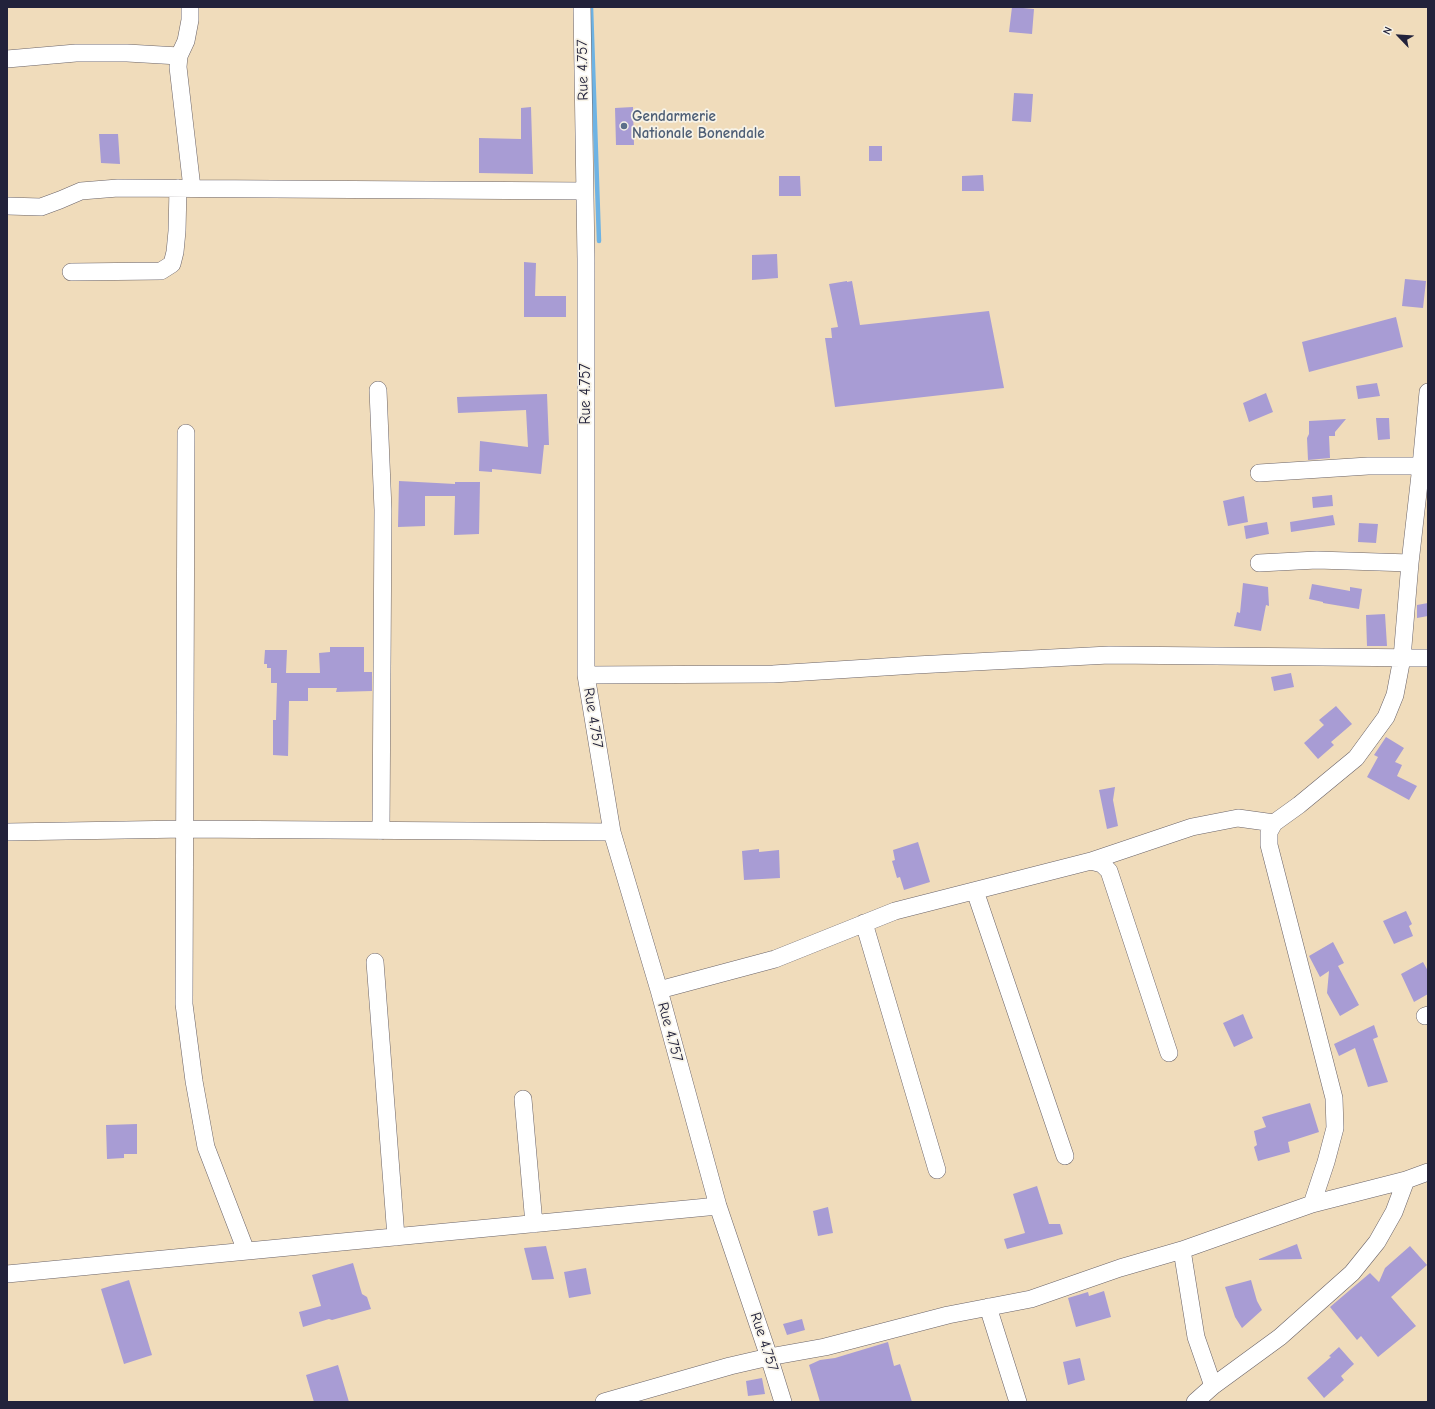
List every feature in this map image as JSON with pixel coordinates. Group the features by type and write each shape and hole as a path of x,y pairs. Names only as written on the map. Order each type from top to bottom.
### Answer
{"street":[{"path":"71,272 162,271 172,264 176,252 177,231 184,188 178,67 179,56 186,41 190,20 190,7"},
{"name":"Rue 4.757","path":"582,7 585,191 586,676 612,832 659,990 718,1206 770,1357 783,1402"},
{"path":"7,59 76,53 126,53 179,56"},
{"path":"7,206 41,206 81,191 118,188 585,191"},
{"path":"378,390 383,510 381,831"},
{"path":"1312,1204 1326,1162 1335,1128 1334,1098 1269,845 1269,832 1274,823 1299,805 1356,758 1386,717 1395,695 1402,658 1410,563 1428,392"},
{"path":"186,434 184,1004 194,1080 206,1147 246,1251"},
{"path":"1259,473 1360,467 1421,466"},
{"path":"1259,563 1317,560 1410,563"},
{"path":"586,676 773,674 1109,655 1428,658"},
{"path":"659,990 775,959 895,911 1091,861 1192,827 1238,818 1274,823"},
{"path":"7,832 185,829 612,832"},
{"path":"1091,861 1102,864 1108,871 1169,1053"},
{"path":"975,891 1065,1156"},
{"path":"864,923 937,1170"},
{"path":"375,962 396,1237"},
{"path":"523,1099 534,1224"},
{"path":"604,1402 730,1366 826,1347 948,1315 1031,1299 1120,1268 1182,1250 1312,1204 1406,1180 1428,1172"},
{"path":"1195,1402 1213,1386 1280,1337 1352,1273 1377,1242 1394,1212 1406,1180"},
{"path":"7,1274 718,1206"},
{"path":"1182,1250 1196,1337 1213,1386"},
{"path":"988,1307 1018,1402"}],"building":[{"path":"1012,7 1034,9 1032,34 1009,32"},
{"path":"1014,93 1033,94 1031,122 1012,121"},
{"path":"531,107 533,174 479,173 479,138 521,139 521,108"},
{"name":"Gendarmerie Nationale Bonendale","path":"633,107 634,145 616,145 615,108"},
{"path":"99,134 118,134 120,164 101,163"},
{"path":"869,146 882,146 882,161 869,161"},
{"path":"983,175 984,191 962,191 962,176"},
{"path":"779,176 800,176 801,196 779,196"},
{"path":"777,254 778,278 752,280 752,255"},
{"path":"524,262 536,263 535,296 566,296 566,317 524,317"},
{"path":"1405,279 1426,281 1423,308 1402,306"},
{"path":"852,281 860,325 989,311 1004,388 835,407 825,338 832,338 831,328 838,327 829,284"},
{"path":"1396,317 1403,347 1309,372 1302,342"},
{"path":"1377,383 1380,396 1358,399 1356,386"},
{"path":"1266,393 1273,412 1249,422 1243,403"},
{"path":"547,394 549,445 544,445 541,474 492,469 492,472 479,471 480,441 528,447 526,410 458,413 457,397"},
{"path":"1376,418 1389,418 1390,439 1378,440"},
{"path":"1346,419 1335,432 1335,436 1329,436 1330,458 1308,460 1307,438 1309,434 1309,421"},
{"path":"399,481 455,484 455,482 480,482 479,534 454,535 455,496 425,496 425,526 398,527"},
{"path":"1332,495 1333,506 1313,508 1312,497"},
{"path":"1244,496 1248,522 1228,526 1223,501"},
{"path":"1333,515 1335,525 1291,532 1290,522"},
{"path":"1267,522 1269,534 1246,539 1244,526"},
{"path":"1359,523 1378,524 1376,543 1358,542"},
{"path":"1243,583 1268,587 1269,606 1266,605 1261,631 1234,626 1237,612 1240,613"},
{"path":"1312,584 1350,591 1350,587 1362,589 1359,609 1309,599"},
{"path":"1428,603 1428,616 1417,618 1417,605"},
{"path":"1385,614 1387,646 1367,646 1366,615"},
{"path":"330,647 364,647 364,672 372,672 372,691 336,692 337,688 308,688 308,701 289,701 288,756 273,755 273,720 276,720 277,683 271,683 271,668 267,668 267,664 264,664 265,650 287,650 286,673 320,673 319,653 330,652"},
{"path":"1291,673 1294,687 1274,691 1271,677"},
{"path":"1336,706 1352,724 1331,742 1334,745 1318,759 1304,743 1324,725 1319,720"},
{"path":"1386,737 1404,748 1395,762 1402,765 1397,776 1417,786 1409,800 1367,777 1378,757 1374,755"},
{"path":"1115,787 1113,800 1118,826 1107,829 1099,790"},
{"path":"918,842 930,882 904,890 900,877 897,878 892,861 895,860 893,850"},
{"path":"759,849 759,852 779,850 780,878 744,880 742,851"},
{"path":"1406,911 1412,924 1409,926 1413,936 1394,944 1383,921"},
{"path":"1333,942 1344,963 1338,966 1359,1005 1340,1016 1327,993 1329,971 1320,977 1309,956"},
{"path":"1423,962 1428,971 1428,994 1414,1002 1401,974"},
{"path":"1243,1014 1253,1038 1234,1047 1223,1023"},
{"path":"1374,1025 1378,1037 1373,1039 1388,1082 1368,1087 1355,1048 1339,1056 1334,1044"},
{"path":"1310,1103 1319,1132 1288,1142 1290,1152 1258,1161 1254,1147 1257,1145 1254,1131 1266,1127 1262,1117"},
{"path":"137,1124 137,1154 124,1154 124,1158 107,1159 106,1125"},
{"path":"1037,1186 1049,1224 1060,1224 1063,1234 1007,1249 1004,1239 1025,1233 1013,1194"},
{"path":"828,1207 833,1233 818,1236 813,1211"},
{"path":"1297,1244 1302,1259 1259,1260 1259,1259"},
{"path":"546,1246 554,1279 532,1280 524,1248"},
{"path":"1410,1246 1427,1265 1391,1297 1416,1326 1378,1357 1361,1336 1357,1340 1330,1307 1370,1273 1379,1282 1385,1268"},
{"path":"353,1263 362,1294 367,1297 371,1309 303,1327 299,1312 321,1306 312,1275"},
{"path":"586,1268 591,1294 569,1298 564,1272"},
{"path":"129,1280 152,1355 124,1364 101,1289"},
{"path":"1251,1280 1257,1301 1262,1310 1242,1328 1235,1317 1225,1287"},
{"path":"1104,1291 1111,1317 1076,1327 1068,1298 1088,1292 1089,1296"},
{"path":"802,1319 805,1330 787,1335 783,1324"},
{"path":"888,1342 894,1366 900,1364 912,1402 820,1402 809,1365 820,1360 835,1358"},
{"path":"1339,1347 1354,1364 1341,1376 1344,1380 1324,1398 1307,1378 1331,1357 1329,1356"},
{"path":"1080,1358 1085,1380 1068,1385 1063,1362"},
{"path":"338,1365 349,1402 314,1402 306,1375"},
{"path":"762,1378 765,1394 748,1396 746,1381"}],"waterway":[{"path":"591,7 599,241"}],"place":[{"name":"Gendarmerie Nationale Bonendale","path":"624,126"}]}
